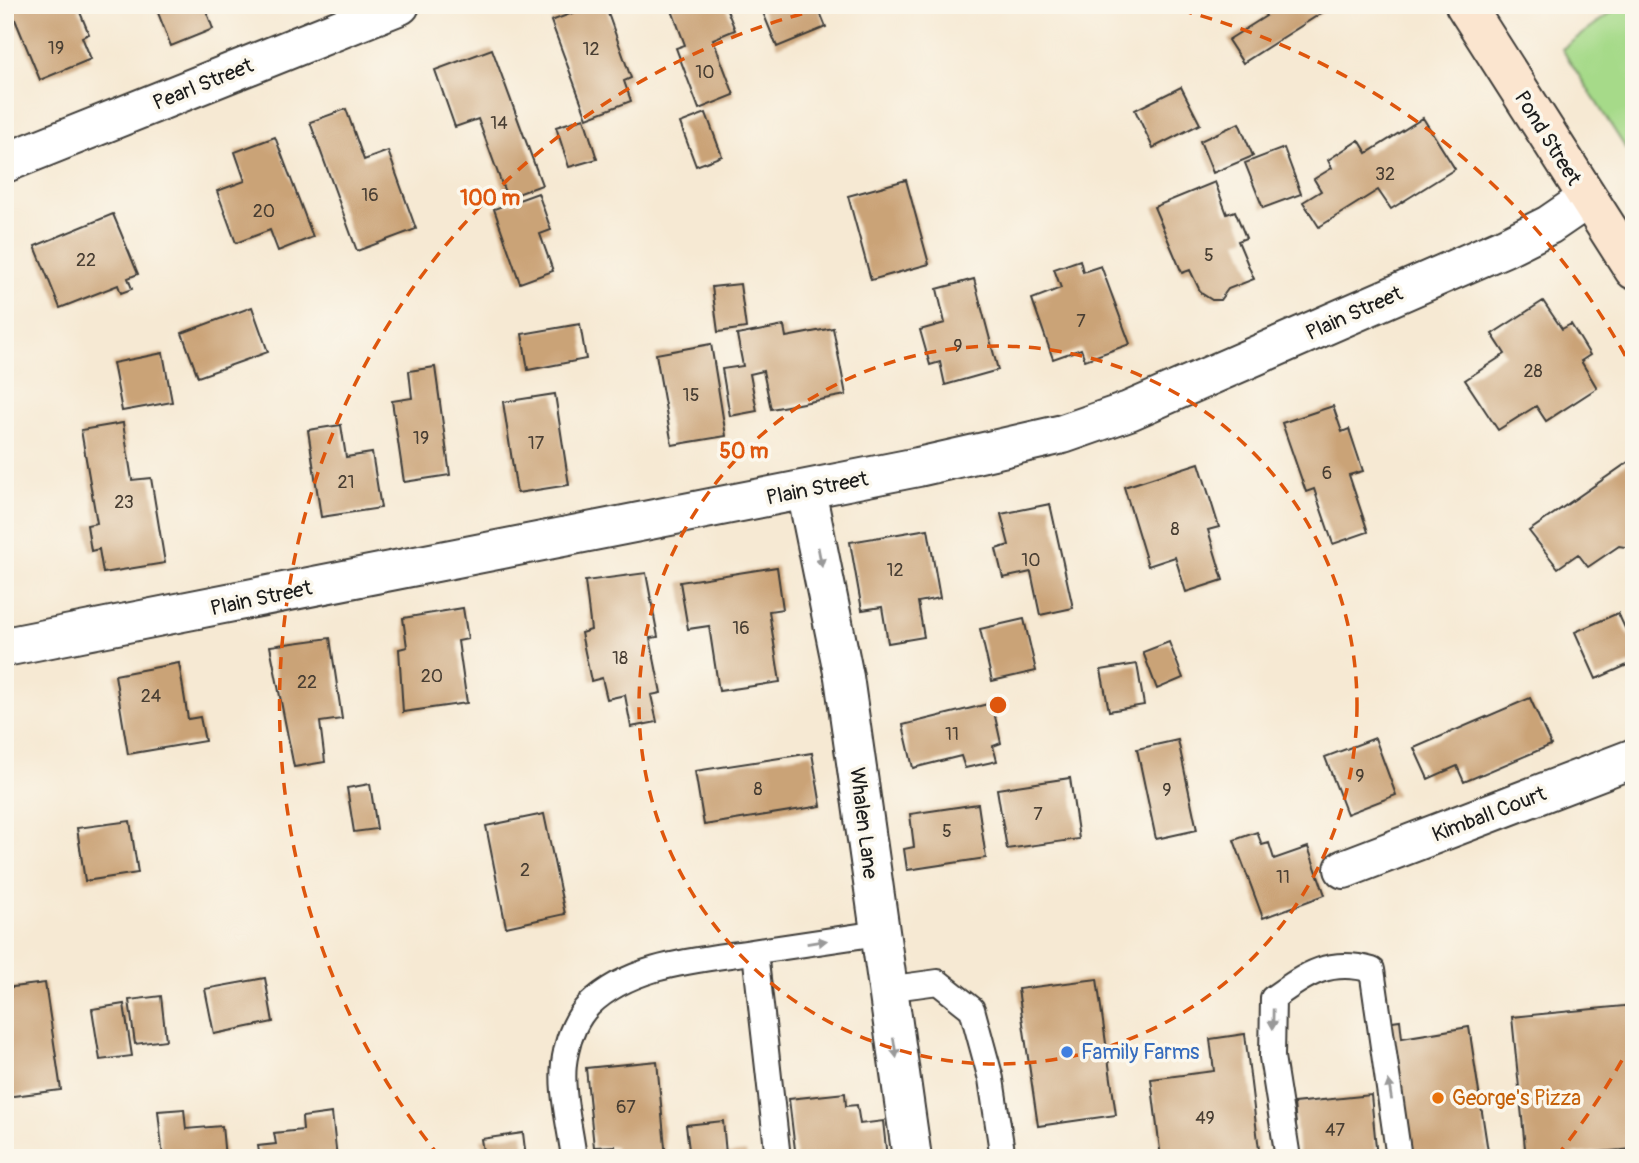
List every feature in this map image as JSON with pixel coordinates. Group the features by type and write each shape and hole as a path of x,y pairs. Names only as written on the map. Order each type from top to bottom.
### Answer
{"street":[{"name":"Pearl Street","path":"5,163 400,5"},
{"name":"Pond Street","path":"1465,5 1634,270"},
{"name":"Plain Street","path":"5,647 806,490 996,451 1063,434 1129,411 1505,247 1549,225 1587,199"},
{"name":"Whalen Lane","path":"806,490 844,677 878,933 912,1158"},
{"name":"Kimball Court","path":"1344,870 1634,758"}],"lane":[{"path":"574,1158 566,1093 565,1054 573,1028 587,1006 609,989 645,972 679,963 878,933"},
{"path":"755,952 778,1158"},
{"path":"1288,1158 1272,1057 1273,998 1312,971 1351,964 1372,970 1399,1158"},
{"path":"886,989 938,982 972,1009 991,1079 1003,1158"}],"green space":[{"path":"1621,5 1634,5 1634,161 1562,49"}],"building":[{"path":"9,5 77,5 89,34 82,37 91,59 40,80"},
{"path":"155,5 204,5 213,29 171,46"},
{"path":"594,5 605,5 631,78 624,81 631,101 587,118 551,21"},
{"path":"670,5 725,5 735,30 713,39 734,95 699,109 676,48 685,45"},
{"path":"760,5 817,5 826,27 777,47"},
{"path":"1259,5 1334,5 1243,63 1228,40 1266,16"},
{"path":"492,49 542,185 507,198 478,119 455,127 435,70"},
{"path":"1181,87 1200,124 1153,148 1135,110"},
{"path":"346,109 364,160 388,151 416,229 357,251 310,122"},
{"path":"706,113 722,156 696,166 680,123"},
{"path":"584,118 597,159 569,167 556,127"},
{"path":"1423,118 1455,169 1391,209 1378,190 1319,227 1303,202 1321,191 1314,179 1332,168 1328,160 1359,140 1367,153"},
{"path":"1239,123 1253,156 1213,173 1200,141"},
{"path":"275,137 313,237 278,251 270,230 236,243 217,191 245,181 235,152"},
{"path":"1284,148 1301,194 1263,208 1245,163"},
{"path":"906,180 929,264 871,280 848,196"},
{"path":"1215,182 1227,214 1235,211 1246,238 1238,241 1254,279 1228,289 1220,300 1212,300 1201,293 1190,270 1182,273 1154,207"},
{"path":"538,193 551,230 540,234 553,271 520,283 494,209"},
{"path":"113,214 138,274 128,278 132,289 121,293 118,285 60,308 35,246"},
{"path":"1080,260 1083,272 1101,266 1130,344 1085,360 1081,349 1053,359 1032,299 1061,288 1054,269"},
{"path":"974,279 998,370 945,385 940,362 930,365 920,330 945,323 937,289"},
{"path":"740,284 746,328 718,332 712,287"},
{"path":"1543,301 1562,329 1571,324 1590,355 1581,361 1597,388 1546,421 1536,406 1498,430 1465,380 1505,354 1492,334"},
{"path":"252,307 268,352 198,377 182,333"},
{"path":"580,324 586,359 528,370 522,334"},
{"path":"784,326 786,337 833,328 846,395 771,409 763,371 750,374 757,411 730,416 722,369 743,366 737,335"},
{"path":"711,344 726,436 672,445 656,354"},
{"path":"163,353 172,402 122,411 113,363"},
{"path":"435,367 450,475 404,482 392,401 412,398 409,371"},
{"path":"555,394 569,485 517,493 503,402"},
{"path":"1333,406 1342,432 1349,429 1363,471 1349,475 1368,532 1333,544 1314,489 1306,492 1282,423"},
{"path":"123,423 132,480 151,478 165,563 103,573 99,549 91,551 87,525 97,523 81,430"},
{"path":"341,425 346,457 372,453 381,508 321,517 308,430"},
{"path":"1634,458 1634,542 1625,547 1619,546 1588,567 1578,554 1558,568 1529,531"},
{"path":"1199,463 1219,527 1208,530 1223,580 1186,592 1175,557 1148,566 1124,487"},
{"path":"1050,504 1073,608 1040,615 1031,572 1003,578 996,549 1009,545 1001,514"},
{"path":"928,529 940,598 918,602 924,637 888,643 882,607 862,610 850,542"},
{"path":"777,567 783,609 769,611 780,682 719,691 709,626 688,629 680,582"},
{"path":"646,573 658,637 650,638 661,693 651,695 657,722 631,727 625,695 607,699 602,678 591,681 581,633 591,630 585,581"},
{"path":"463,608 468,639 458,641 467,703 403,712 399,649 407,647 403,618"},
{"path":"1618,613 1634,647 1634,662 1596,679 1575,632"},
{"path":"1024,619 1036,671 992,681 980,629"},
{"path":"330,638 342,719 320,722 325,762 294,767 270,646"},
{"path":"1169,642 1183,678 1157,689 1143,652"},
{"path":"179,663 188,719 200,717 205,741 128,754 115,675"},
{"path":"1137,664 1144,705 1109,711 1101,670"},
{"path":"1530,698 1551,745 1464,782 1457,766 1428,779 1414,748"},
{"path":"992,703 1001,743 993,746 997,761 965,768 961,756 913,768 903,725"},
{"path":"1375,738 1396,795 1347,814 1325,757"},
{"path":"1178,740 1197,830 1156,839 1137,749"},
{"path":"812,753 821,806 704,825 695,771"},
{"path":"1070,778 1079,839 1007,849 997,789"},
{"path":"370,784 377,829 354,832 347,788"},
{"path":"978,804 986,858 907,870 904,849 914,847 910,814"},
{"path":"544,814 565,914 506,927 486,826"},
{"path":"130,821 138,873 85,881 77,828"},
{"path":"1257,832 1262,845 1269,843 1274,859 1308,847 1325,895 1263,918 1234,840"},
{"path":"265,978 273,1022 214,1034 205,989"},
{"name":"Family Farms","path":"1097,979 1116,1115 1038,1126 1018,989"},
{"path":"45,983 61,1090 5,1097 5,988"},
{"path":"161,996 166,1040 135,1044 129,1000"},
{"path":"124,1004 132,1056 100,1060 92,1009"},
{"path":"1634,1005 1634,1149 1526,1158 1512,1017"},
{"name":"George's Pizza","path":"1400,1020 1402,1038 1469,1027 1489,1158 1406,1158 1385,1022"},
{"path":"1245,1034 1260,1158 1161,1158 1151,1079 1214,1071 1210,1039"},
{"path":"657,1061 666,1158 616,1158 615,1146 594,1147 586,1068"},
{"path":"845,1093 846,1106 857,1105 860,1124 883,1121 887,1158 796,1158 789,1099"},
{"path":"1371,1095 1377,1158 1299,1158 1294,1103"},
{"path":"184,1109 186,1129 222,1126 225,1158 163,1158 158,1111"},
{"path":"332,1113 337,1158 260,1158 258,1146 276,1144 274,1133 303,1130 302,1117"},
{"path":"723,1121 726,1154 746,1152 747,1158 690,1158 686,1125"},
{"path":"523,1133 526,1158 484,1158 481,1139"}],"place":[{"name":"Family Farms","path":"1067,1052"},
{"name":"George's Pizza","path":"1438,1098"}]}
